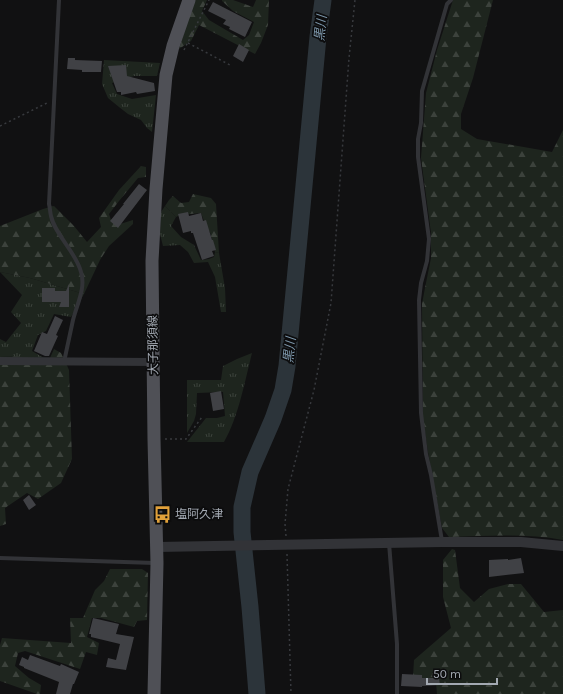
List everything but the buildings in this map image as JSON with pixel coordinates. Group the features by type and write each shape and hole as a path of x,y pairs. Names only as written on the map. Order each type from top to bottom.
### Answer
{"main road":[{"name":"大子那須線","path":"154,694 157,547 152,261 156,189 166,75 173,46 189,0"}],"street":[{"path":"0,361 153,362"},
{"path":"157,547 442,542 522,542 563,546"}],"lane":[{"path":"59,0 49,204 51,217 55,227 77,261 82,273 83,283 73,319 64,362"},
{"path":"442,542 426,454 421,413 419,300 427,261 429,239 418,157 418,140 421,123 422,91 447,4 451,0"},
{"path":"389,543 397,644 397,694"},
{"path":"0,558 157,563"}],"path":[{"path":"183,53 209,0"},
{"path":"291,694 285,544 288,489 314,390 331,303 349,58 355,0"},
{"path":"188,43 230,65"},
{"path":"0,126 54,100"},
{"path":"154,439 186,439 202,417"}],"green space":[{"path":"194,0 207,0 202,11 209,20 243,40 249,35 254,22 233,11 222,0 233,0 253,7 256,0 269,0 268,25 255,54 199,25 191,41 179,49"},
{"path":"453,0 493,0 473,78 461,114 461,129 477,139 552,152 563,130 563,540 535,536 449,537 442,528 423,418 422,304 431,258 431,233 421,158 426,93 437,50"},
{"path":"104,60 160,63 157,76 134,76 112,83 117,94 132,99 156,95 152,132 141,120 128,114 108,98 102,84"},
{"path":"141,166 146,167 146,177 138,178 109,214 111,220 117,225 133,220 133,224 109,246 100,260 84,294 30,278 0,272 0,226 54,206 74,226 87,242 101,227 99,218 119,190"},
{"path":"193,194 211,198 216,204 219,253 215,252 210,232 207,229 201,213 180,215 176,217 165,206 173,196 181,203 189,202"},
{"path":"165,206 176,217 171,226 181,237 194,245 201,260 214,257 215,252 219,253 225,288 226,312 221,312 215,277 208,262 194,263 188,252 180,245 163,246 160,234 161,212"},
{"path":"0,272 30,278 84,294 71,317 54,314 46,331 38,335 32,351 44,358 0,356 0,339 6,342 21,323 11,312 22,295"},
{"path":"54,349 61,353 69,370 72,459 61,483 38,499 27,493 5,508 6,524 0,526 0,356 50,358"},
{"path":"252,353 237,411 224,442 187,442 206,418 225,416 223,392 197,393 196,414 187,433 187,380 221,380 223,366"},
{"path":"452,549 455,550 460,588 474,602 489,589 508,584 521,584 544,612 563,610 563,694 437,694 436,682 413,677 414,660 451,628 443,597 443,560"},
{"path":"110,569 142,569 148,573 147,620 137,621 134,627 101,618 92,618 87,637 99,643 97,655 86,652 80,669 25,651 18,653 15,666 29,678 41,685 40,694 0,681 0,645 2,638 71,643 70,618 83,618 95,590 104,581"}],"waterway":[{"name":"黒川","path":"257,694 242,532 242,507 250,472 273,419 283,390 287,366 318,37 323,0"}],"place":[{"name":"塩阿久津","path":"162,514"}]}
